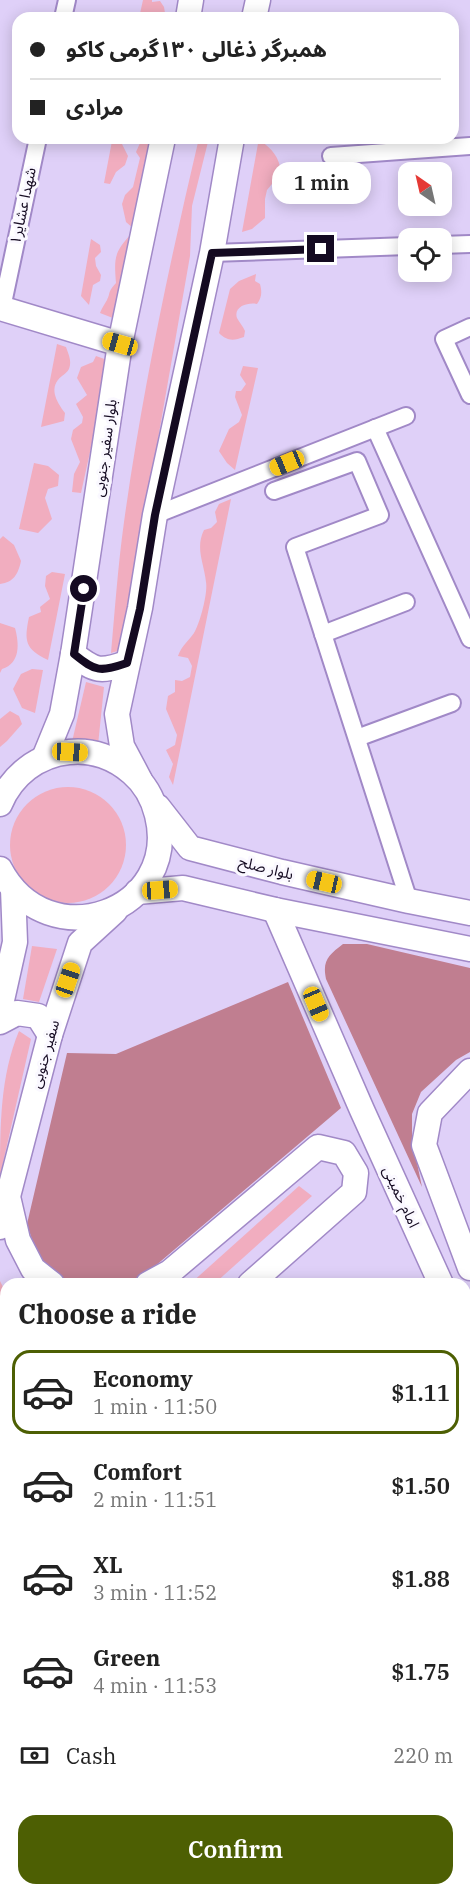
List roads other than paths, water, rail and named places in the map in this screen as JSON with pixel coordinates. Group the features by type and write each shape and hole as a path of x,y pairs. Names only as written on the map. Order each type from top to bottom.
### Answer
{"main road":[{"name":"بلوار سفیر جنوبی","path":"44,758 62,714 74,654 120,344 162,144"},
{"path":"140,780 122,746 117,714 140,609 155,515 212,253 231,144"},
{"path":"1,308 120,344"},
{"path":"74,654 89,667 107,670 127,663"},
{"path":"2,796 22,771 44,758 70,752 96,753 121,763 140,780"},
{"name":"بلوار صلح","path":"140,780 190,848 409,902 470,913"},
{"name":"سفیر جنوبی","path":"0,1227 50,1035 80,943 148,878 158,854 160,828 154,802"},
{"path":"0,869 13,889 33,906 57,916 84,918 109,912 131,896 183,888 275,910 470,950"},
{"path":"0,1010 15,942 13,889"},
{"name":"امام خمینی","path":"275,910 438,1278"},
{"path":"0,1022 17,1013 38,1016 50,1035"},
{"path":"470,1071 429,1113 424,1145 470,1268"},
{"path":"160,1278 171,1272 318,1147 344,1153 356,1173 354,1192 257,1278"},
{"path":"8,1196 18,1240 38,1276"}],"street":[{"name":"شهدا عشایر۱","path":"1,308 37,144"},
{"path":"331,156 470,146"},
{"path":"452,245 470,244"},
{"path":"212,253 398,246"},
{"path":"470,327 444,339 470,395"},
{"path":"155,515 406,416"},
{"path":"375,428 470,639"},
{"path":"274,491 357,461 380,514 296,547 409,902"},
{"path":"323,634 406,602"},
{"path":"357,738 452,703"}]}
